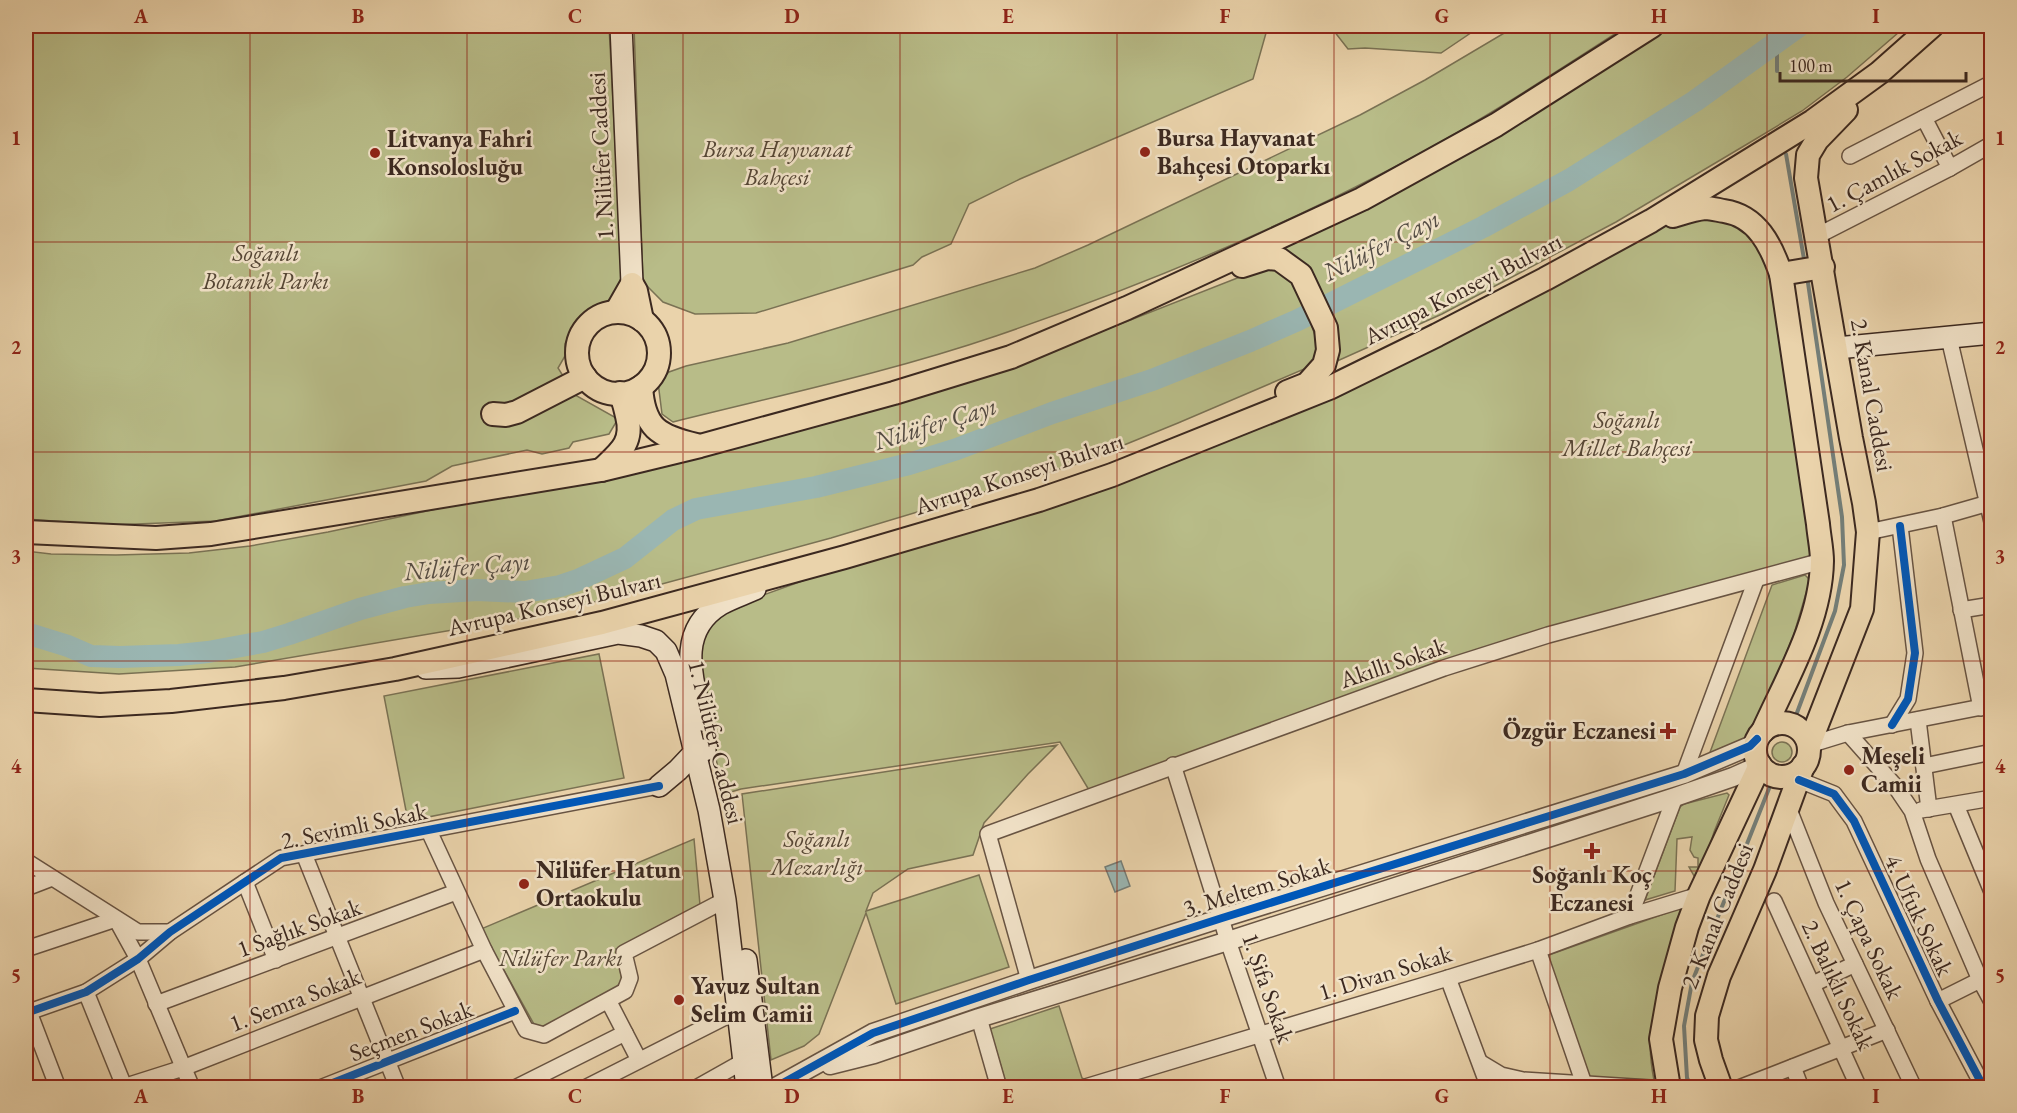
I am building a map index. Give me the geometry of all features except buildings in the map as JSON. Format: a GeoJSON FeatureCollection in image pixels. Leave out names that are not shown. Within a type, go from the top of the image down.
{"type":"FeatureCollection","features":[{"type":"Feature","properties":{"kind":"main road","name":"1. Nilüfer Caddesi"},"geometry":{"type":"LineString","coordinates":[[621,26],[632,284]]}},
{"type":"Feature","properties":{"kind":"main road"},"geometry":{"type":"LineString","coordinates":[[26,532],[156,538],[211,534],[601,470],[700,446],[894,393],[1011,357],[1127,308],[1362,199],[1496,125],[1652,26]]}},
{"type":"Feature","properties":{"kind":"main road","name":"Avrupa Konseyi Bulvarı"},"geometry":{"type":"LineString","coordinates":[[26,700],[100,705],[171,702],[284,688],[395,669],[602,623],[845,557],[1039,500],[1112,475],[1329,388],[1447,330],[1651,221],[1813,121],[1879,73],[1932,26]]}},
{"type":"Feature","properties":{"kind":"main road","name":"2. Kanal Caddesi"},"geometry":{"type":"LineString","coordinates":[[1721,1088],[1706,1040],[1707,1016],[1719,976],[1756,892],[1862,609],[1868,532],[1806,178],[1808,155],[1817,140],[1879,73]]}},
{"type":"Feature","properties":{"kind":"main road"},"geometry":{"type":"LineString","coordinates":[[1651,221],[1707,208],[1734,212],[1763,234],[1773,251],[1781,274],[1822,561],[1818,596],[1804,641],[1760,735],[1755,753],[1760,765],[1767,773],[1776,776],[1785,777],[1794,774],[1804,764],[1804,735],[1792,725],[1776,724],[1760,735]]}},
{"type":"Feature","properties":{"kind":"main road"},"geometry":{"type":"LineString","coordinates":[[1127,308],[1267,258],[1280,259],[1301,275],[1326,328],[1329,350],[1324,365],[1307,384],[1257,406],[1178,447]]}},
{"type":"Feature","properties":{"kind":"main road"},"geometry":{"type":"LineString","coordinates":[[1781,274],[1822,267]]}},
{"type":"Feature","properties":{"kind":"main road"},"geometry":{"type":"LineString","coordinates":[[616,312],[632,284]]}},
{"type":"Feature","properties":{"kind":"main road"},"geometry":{"type":"LineString","coordinates":[[632,284],[636,291],[642,320]]}},
{"type":"Feature","properties":{"kind":"main road"},"geometry":{"type":"LineString","coordinates":[[616,312],[631,314],[642,320],[651,329],[657,341],[659,354],[650,378],[630,390],[600,390],[588,382],[582,369],[577,347],[584,330],[594,320],[605,314],[616,312]]}},
{"type":"Feature","properties":{"kind":"main road"},"geometry":{"type":"LineString","coordinates":[[1837,348],[1992,333]]}},
{"type":"Feature","properties":{"kind":"main road"},"geometry":{"type":"LineString","coordinates":[[630,390],[654,429],[672,439],[700,446]]}},
{"type":"Feature","properties":{"kind":"main road"},"geometry":{"type":"LineString","coordinates":[[601,470],[621,450],[628,439],[630,426],[624,403],[630,390]]}},
{"type":"Feature","properties":{"kind":"main road"},"geometry":{"type":"LineString","coordinates":[[26,546],[106,549],[183,547],[247,540],[332,514]]}},
{"type":"Feature","properties":{"kind":"main road","name":"1. Nilüfer Caddesi"},"geometry":{"type":"LineString","coordinates":[[762,1088],[739,901],[703,750],[690,652],[693,634],[704,616],[722,603],[845,557]]}},
{"type":"Feature","properties":{"kind":"main road","name":"1. Nilüfer Caddesi"},"geometry":{"type":"LineString","coordinates":[[395,669],[458,667],[518,656],[598,636],[618,633],[641,636],[656,641],[666,651],[703,750]]}},
{"type":"Feature","properties":{"kind":"main road"},"geometry":{"type":"LineString","coordinates":[[26,688],[69,692],[284,688]]}},
{"type":"Feature","properties":{"kind":"main road"},"geometry":{"type":"LineString","coordinates":[[659,786],[703,750]]}},
{"type":"Feature","properties":{"kind":"main road","name":"2. Kanal Caddesi"},"geometry":{"type":"LineString","coordinates":[[1669,1088],[1661,1039],[1670,988],[1687,927],[1699,895],[1760,765]]}},
{"type":"Feature","properties":{"kind":"main road"},"geometry":{"type":"LineString","coordinates":[[659,786],[711,790]]}},
{"type":"Feature","properties":{"kind":"main road","name":"1. Nilüfer Caddesi"},"geometry":{"type":"LineString","coordinates":[[711,790],[747,1088]]}},
{"type":"Feature","properties":{"kind":"street"},"geometry":{"type":"LineString","coordinates":[[1850,156],[1992,83]]}},
{"type":"Feature","properties":{"kind":"street"},"geometry":{"type":"LineString","coordinates":[[1924,118],[1950,168]]}},
{"type":"Feature","properties":{"kind":"street","name":"1. Çamlık Sokak"},"geometry":{"type":"LineString","coordinates":[[1817,236],[1992,144]]}},
{"type":"Feature","properties":{"kind":"street"},"geometry":{"type":"LineString","coordinates":[[1949,338],[1992,522]]}},
{"type":"Feature","properties":{"kind":"street"},"geometry":{"type":"LineString","coordinates":[[1868,532],[1942,516],[1989,502]]}},
{"type":"Feature","properties":{"kind":"street"},"geometry":{"type":"LineString","coordinates":[[1804,764],[1848,733],[1986,707],[1961,610],[1942,516]]}},
{"type":"Feature","properties":{"kind":"street"},"geometry":{"type":"LineString","coordinates":[[1892,725],[1908,699],[1915,653],[1900,526]]}},
{"type":"Feature","properties":{"kind":"street","name":"Akıllı Sokak"},"geometry":{"type":"LineString","coordinates":[[1029,980],[988,834],[1444,668],[1548,635],[1822,561]]}},
{"type":"Feature","properties":{"kind":"street"},"geometry":{"type":"LineString","coordinates":[[1684,774],[1756,580]]}},
{"type":"Feature","properties":{"kind":"street"},"geometry":{"type":"LineString","coordinates":[[1961,610],[1992,605]]}},
{"type":"Feature","properties":{"kind":"street"},"geometry":{"type":"LineString","coordinates":[[1918,720],[1929,809]]}},
{"type":"Feature","properties":{"kind":"street"},"geometry":{"type":"LineString","coordinates":[[1848,733],[1895,786],[1912,811],[1928,859],[1986,979],[1992,1002]]}},
{"type":"Feature","properties":{"kind":"street","name":"3. Meltem Sokak"},"geometry":{"type":"LineString","coordinates":[[774,1088],[873,1033],[1222,918],[1684,774],[1750,746],[1760,735]]}},
{"type":"Feature","properties":{"kind":"street"},"geometry":{"type":"LineString","coordinates":[[1924,766],[1992,752]]}},
{"type":"Feature","properties":{"kind":"street","name":"4. Ufuk Sokak"},"geometry":{"type":"LineString","coordinates":[[1804,764],[1834,794],[1854,821],[1938,1001],[1984,1088]]}},
{"type":"Feature","properties":{"kind":"street","name":"1. Şifa Sokak"},"geometry":{"type":"LineString","coordinates":[[1173,765],[1278,1088]]}},
{"type":"Feature","properties":{"kind":"street","name":"3. Meltem Sokak"},"geometry":{"type":"LineString","coordinates":[[802,1071],[874,1053],[1676,797],[1734,777],[1760,765]]}},
{"type":"Feature","properties":{"kind":"street","name":"2. Sevimli Sokak"},"geometry":{"type":"LineString","coordinates":[[27,1012],[86,992],[138,959],[170,932],[281,858],[659,786]]}},
{"type":"Feature","properties":{"kind":"street"},"geometry":{"type":"LineString","coordinates":[[1629,916],[1676,797]]}},
{"type":"Feature","properties":{"kind":"street"},"geometry":{"type":"LineString","coordinates":[[1912,811],[1992,798]]}},
{"type":"Feature","properties":{"kind":"street"},"geometry":{"type":"LineString","coordinates":[[1956,805],[1992,892]]}},
{"type":"Feature","properties":{"kind":"street","name":"1. Çapa Sokak"},"geometry":{"type":"LineString","coordinates":[[1788,807],[1826,903],[1914,1088]]}},
{"type":"Feature","properties":{"kind":"street"},"geometry":{"type":"LineString","coordinates":[[429,831],[456,892],[515,1011],[526,1030],[544,1035],[609,1002],[625,991],[630,978],[624,953],[725,900]]}},
{"type":"Feature","properties":{"kind":"street"},"geometry":{"type":"LineString","coordinates":[[304,854],[398,1088]]}},
{"type":"Feature","properties":{"kind":"street"},"geometry":{"type":"LineString","coordinates":[[26,861],[138,932],[170,932]]}},
{"type":"Feature","properties":{"kind":"street"},"geometry":{"type":"LineString","coordinates":[[26,888],[52,878]]}},
{"type":"Feature","properties":{"kind":"street"},"geometry":{"type":"LineString","coordinates":[[245,882],[276,960]]}},
{"type":"Feature","properties":{"kind":"street","name":"1 Sağlık Sokak"},"geometry":{"type":"LineString","coordinates":[[156,1004],[338,938],[456,892]]}},
{"type":"Feature","properties":{"kind":"street","name":"1. Divan Sokak"},"geometry":{"type":"LineString","coordinates":[[1086,1087],[1538,950],[1629,916],[1699,895]]}},
{"type":"Feature","properties":{"kind":"street","name":"2. Balıklı Sokak"},"geometry":{"type":"LineString","coordinates":[[1774,901],[1843,1047],[1859,1088]]}},
{"type":"Feature","properties":{"kind":"street"},"geometry":{"type":"LineString","coordinates":[[26,949],[116,919]]}},
{"type":"Feature","properties":{"kind":"street"},"geometry":{"type":"LineString","coordinates":[[116,919],[138,959],[192,1088]]}},
{"type":"Feature","properties":{"kind":"street","name":"1. Semra Sokak"},"geometry":{"type":"LineString","coordinates":[[122,1087],[183,1068],[484,950]]}},
{"type":"Feature","properties":{"kind":"street"},"geometry":{"type":"LineString","coordinates":[[1538,950],[1584,1084]]}},
{"type":"Feature","properties":{"kind":"street"},"geometry":{"type":"LineString","coordinates":[[1813,984],[1855,964]]}},
{"type":"Feature","properties":{"kind":"street"},"geometry":{"type":"LineString","coordinates":[[1448,978],[1489,1088]]}},
{"type":"Feature","properties":{"kind":"street"},"geometry":{"type":"LineString","coordinates":[[1938,1001],[1986,979]]}},
{"type":"Feature","properties":{"kind":"street"},"geometry":{"type":"LineString","coordinates":[[86,992],[122,1087]]}},
{"type":"Feature","properties":{"kind":"street"},"geometry":{"type":"LineString","coordinates":[[609,1002],[639,1060]]}},
{"type":"Feature","properties":{"kind":"street","name":"Seçmen Sokak"},"geometry":{"type":"LineString","coordinates":[[320,1088],[515,1011]]}},
{"type":"Feature","properties":{"kind":"street"},"geometry":{"type":"LineString","coordinates":[[585,1088],[737,1011]]}},
{"type":"Feature","properties":{"kind":"street"},"geometry":{"type":"LineString","coordinates":[[27,1012],[58,1088]]}},
{"type":"Feature","properties":{"kind":"street"},"geometry":{"type":"LineString","coordinates":[[979,1018],[999,1088]]}},
{"type":"Feature","properties":{"kind":"street"},"geometry":{"type":"LineString","coordinates":[[1740,1088],[1887,1030]]}},
{"type":"Feature","properties":{"kind":"street"},"geometry":{"type":"LineString","coordinates":[[515,1088],[625,1033]]}},
{"type":"Feature","properties":{"kind":"street"},"geometry":{"type":"LineString","coordinates":[[696,1088],[744,1061]]}},
{"type":"Feature","properties":{"kind":"street"},"geometry":{"type":"LineString","coordinates":[[1481,1063],[1501,1075],[1524,1084],[1584,1084],[1650,1088]]}},
{"type":"Feature","properties":{"kind":"street"},"geometry":{"type":"LineString","coordinates":[[1792,1067],[1801,1088]]}},
{"type":"Feature","properties":{"kind":"green space","name":"Soğanlı Botanik Parkı"},"geometry":{"type":"Polygon","coordinates":[[[26,26],[609,26],[618,200],[626,290],[608,302],[585,312],[574,324],[565,344],[565,356],[558,368],[575,395],[618,419],[609,434],[573,442],[569,448],[542,454],[527,450],[452,466],[426,481],[216,521],[109,525],[26,519],[26,26]]]}},
{"type":"Feature","properties":{"kind":"green space","name":"Bursa Hayvanat Bahçesi"},"geometry":{"type":"Polygon","coordinates":[[[634,26],[1268,26],[1253,79],[1020,179],[969,204],[951,244],[922,257],[913,265],[756,313],[695,314],[663,302],[643,282],[634,26]]]}},
{"type":"Feature","properties":{"kind":"green space"},"geometry":{"type":"Polygon","coordinates":[[[1330,26],[1481,26],[1441,53],[1348,49],[1330,26]]]}},
{"type":"Feature","properties":{"kind":"green space"},"geometry":{"type":"Polygon","coordinates":[[[1516,26],[1627,26],[1506,103],[1413,157],[1240,242],[1143,282],[996,336],[876,372],[673,422],[662,414],[658,382],[669,372],[686,366],[788,343],[1035,268],[1360,115],[1425,80],[1516,26]]]}},
{"type":"Feature","properties":{"kind":"green space"},"geometry":{"type":"Polygon","coordinates":[[[1668,26],[1906,26],[1847,77],[1802,111],[1616,222],[1442,314],[1335,362],[1281,251],[1303,236],[1580,83],[1668,26]]]}},
{"type":"Feature","properties":{"kind":"green space","name":"Soğanlı Millet Bahçesi"},"geometry":{"type":"Polygon","coordinates":[[[1707,214],[1738,220],[1762,242],[1779,288],[1816,559],[1585,621],[1089,790],[1060,742],[741,789],[724,794],[703,702],[694,646],[707,623],[733,606],[880,553],[1103,485],[1653,226],[1707,214]]]}},
{"type":"Feature","properties":{"kind":"green space"},"geometry":{"type":"Polygon","coordinates":[[[1275,268],[1284,272],[1295,287],[1314,333],[1319,352],[1309,367],[1080,463],[831,538],[603,600],[518,619],[235,667],[119,674],[26,668],[26,551],[51,554],[116,555],[189,553],[250,546],[328,532],[601,474],[1011,367],[1250,273],[1275,268]]]}},
{"type":"Feature","properties":{"kind":"green space"},"geometry":{"type":"Polygon","coordinates":[[[1805,575],[1809,583],[1794,634],[1753,734],[1709,755],[1772,585],[1805,575]]]}},
{"type":"Feature","properties":{"kind":"green space"},"geometry":{"type":"Polygon","coordinates":[[[599,654],[624,778],[408,821],[384,696],[599,654]]]}},
{"type":"Feature","properties":{"kind":"green space"},"geometry":{"type":"Polygon","coordinates":[[[1782,742],[1789,745],[1792,752],[1789,759],[1782,762],[1775,759],[1772,752],[1775,745],[1782,742]]]}},
{"type":"Feature","properties":{"kind":"green space","name":"Soğanlı Mezarlığı"},"geometry":{"type":"Polygon","coordinates":[[[1057,745],[984,823],[973,855],[908,869],[873,893],[866,911],[979,875],[1009,967],[896,1004],[866,913],[819,1034],[804,1046],[771,1060],[742,794],[1057,745]]]}},
{"type":"Feature","properties":{"kind":"green space"},"geometry":{"type":"Polygon","coordinates":[[[1727,793],[1729,795],[1714,832],[1699,881],[1689,867],[1698,867],[1698,858],[1694,857],[1690,850],[1692,837],[1677,839],[1675,891],[1645,900],[1680,807],[1727,793]]]}},
{"type":"Feature","properties":{"kind":"green space","name":"Nilüfer Parkı"},"geometry":{"type":"Polygon","coordinates":[[[694,839],[700,905],[616,949],[622,980],[610,996],[548,1028],[535,1026],[481,929],[694,839]]]}},
{"type":"Feature","properties":{"kind":"green space"},"geometry":{"type":"Polygon","coordinates":[[[1686,906],[1653,1017],[1650,1045],[1654,1080],[1588,1078],[1546,956],[1686,906]]]}},
{"type":"Feature","properties":{"kind":"green space"},"geometry":{"type":"Polygon","coordinates":[[[1059,1006],[1082,1078],[1087,1081],[1066,1087],[1007,1087],[990,1029],[1059,1006]]]}},
{"type":"Feature","properties":{"kind":"water"},"geometry":{"type":"Polygon","coordinates":[[[1121,861],[1130,886],[1115,892],[1105,867],[1121,861]]]}},
{"type":"Feature","properties":{"kind":"waterway","name":"Nilüfer Çayı"},"geometry":{"type":"LineString","coordinates":[[26,633],[91,656],[179,655],[263,642],[360,609],[405,597],[477,590],[525,592],[560,586],[578,580],[625,558],[673,520],[696,509],[816,487],[909,464],[957,449],[1052,413],[1152,380],[1298,320],[1483,227],[1569,180],[1695,101],[1799,26]]}},
{"type":"Feature","properties":{"kind":"waterway"},"geometry":{"type":"LineString","coordinates":[[1777,40],[1777,71]]}},
{"type":"Feature","properties":{"kind":"waterway"},"geometry":{"type":"LineString","coordinates":[[1786,154],[1804,259]]}},
{"type":"Feature","properties":{"kind":"waterway"},"geometry":{"type":"LineString","coordinates":[[1795,718],[1835,611],[1844,565],[1842,517],[1807,276]]}},
{"type":"Feature","properties":{"kind":"waterway"},"geometry":{"type":"LineString","coordinates":[[1692,1088],[1687,1078],[1684,1026],[1692,982],[1772,781]]}},
{"type":"Feature","properties":{"kind":"cycle path"},"geometry":{"type":"LineString","coordinates":[[1892,725],[1908,699],[1915,653],[1900,526]]}},
{"type":"Feature","properties":{"kind":"cycle path"},"geometry":{"type":"LineString","coordinates":[[774,1088],[873,1033],[1222,918],[1684,774],[1750,746],[1757,739]]}},
{"type":"Feature","properties":{"kind":"cycle path"},"geometry":{"type":"LineString","coordinates":[[1799,780],[1834,794],[1854,821],[1938,1001],[1984,1088]]}},
{"type":"Feature","properties":{"kind":"cycle path"},"geometry":{"type":"LineString","coordinates":[[26,1013],[86,992],[138,959],[170,932],[281,858],[659,786]]}},
{"type":"Feature","properties":{"kind":"cycle path"},"geometry":{"type":"LineString","coordinates":[[320,1088],[515,1011]]}},
{"type":"Feature","properties":{"kind":"place","name":"Bursa Hayvanat Bahçesi Otoparkı"},"geometry":{"type":"Point","coordinates":[1145,152]}},
{"type":"Feature","properties":{"kind":"place","name":"Litvanya Fahri Konsolosluğu"},"geometry":{"type":"Point","coordinates":[375,153]}},
{"type":"Feature","properties":{"kind":"place","name":"Özgür Eczanesi"},"geometry":{"type":"Point","coordinates":[1668,731]}},
{"type":"Feature","properties":{"kind":"place","name":"Meşeli Camii"},"geometry":{"type":"Point","coordinates":[1849,770]}},
{"type":"Feature","properties":{"kind":"place","name":"Soğanlı Koç Eczanesi"},"geometry":{"type":"Point","coordinates":[1592,851]}},
{"type":"Feature","properties":{"kind":"place","name":"Nilüfer Hatun Ortaokulu"},"geometry":{"type":"Point","coordinates":[524,884]}},
{"type":"Feature","properties":{"kind":"place","name":"Yavuz Sultan Selim Camii"},"geometry":{"type":"Point","coordinates":[679,1000]}}]}
